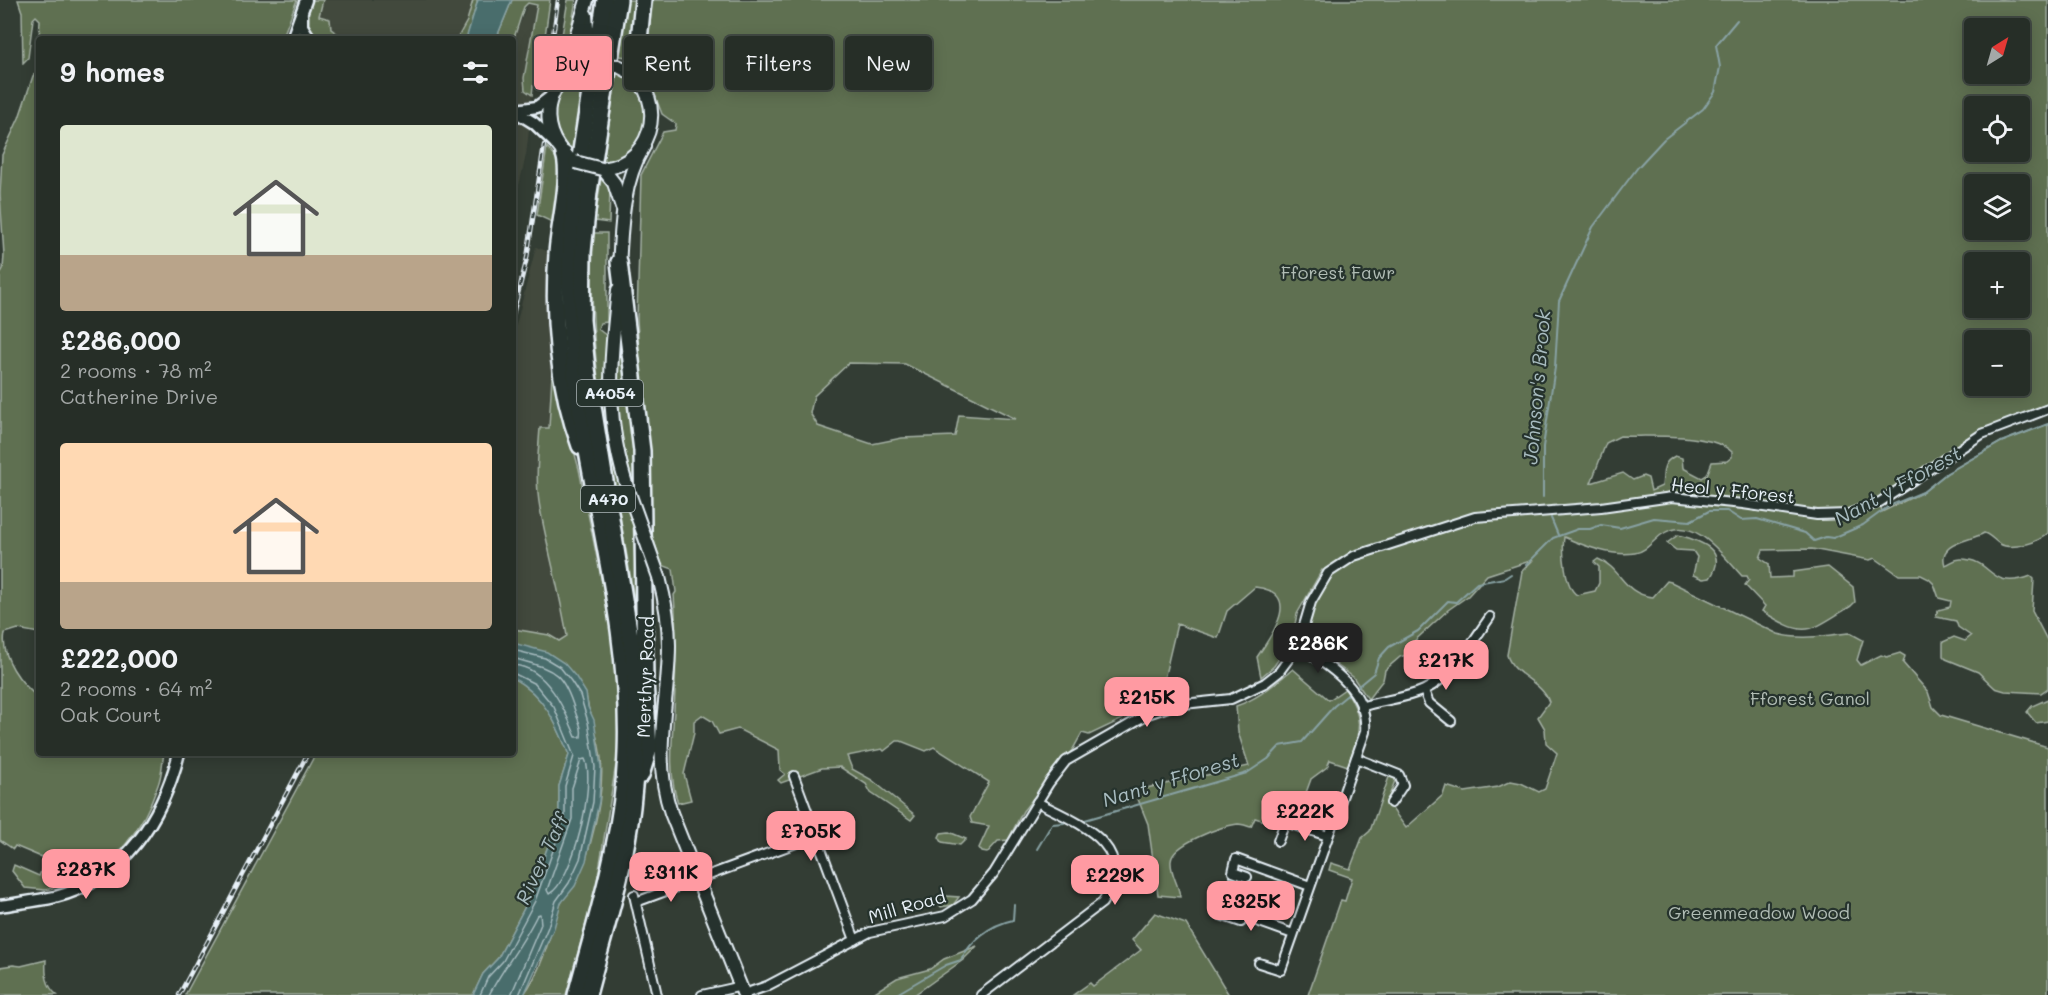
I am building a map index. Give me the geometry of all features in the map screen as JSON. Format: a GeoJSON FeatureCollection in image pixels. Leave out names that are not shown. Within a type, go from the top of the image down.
{"type":"FeatureCollection","features":[{"type":"Feature","properties":{"kind":"highway","name":"A470"},"geometry":{"type":"LineString","coordinates":[[576,995],[611,861],[619,819],[626,753],[625,692],[618,622],[576,375],[570,307],[570,269],[583,146],[605,0]]}},
{"type":"Feature","properties":{"kind":"highway","name":"A470"},"geometry":{"type":"LineString","coordinates":[[588,995],[622,862],[632,806],[637,729],[633,655],[587,369],[582,320],[589,192],[619,0]]}},
{"type":"Feature","properties":{"kind":"highway"},"geometry":{"type":"LineString","coordinates":[[640,36],[644,0]]}},
{"type":"Feature","properties":{"kind":"highway"},"geometry":{"type":"LineString","coordinates":[[566,154],[567,170],[556,255],[558,335],[566,396],[575,434],[594,485]]}},
{"type":"Feature","properties":{"kind":"highway"},"geometry":{"type":"LineString","coordinates":[[619,262],[642,451],[645,680],[649,749],[632,806]]}},
{"type":"Feature","properties":{"kind":"main road"},"geometry":{"type":"LineString","coordinates":[[293,36],[305,3]]}},
{"type":"Feature","properties":{"kind":"main road"},"geometry":{"type":"LineString","coordinates":[[305,3],[302,26],[308,36]]}},
{"type":"Feature","properties":{"kind":"main road"},"geometry":{"type":"LineString","coordinates":[[586,5],[588,36]]}},
{"type":"Feature","properties":{"kind":"main road"},"geometry":{"type":"LineString","coordinates":[[577,36],[586,5]]}},
{"type":"Feature","properties":{"kind":"main road"},"geometry":{"type":"LineString","coordinates":[[555,90],[548,121],[549,130],[566,154]]}},
{"type":"Feature","properties":{"kind":"main road"},"geometry":{"type":"LineString","coordinates":[[516,112],[534,123],[566,154],[603,169],[627,161],[644,146],[651,130],[652,113],[650,98],[646,90]]}},
{"type":"Feature","properties":{"kind":"main road"},"geometry":{"type":"LineString","coordinates":[[516,110],[532,109],[553,94]]}},
{"type":"Feature","properties":{"kind":"main road","name":"Merthyr Road"},"geometry":{"type":"LineString","coordinates":[[644,146],[635,162],[623,211],[611,367],[611,418],[618,462],[659,577],[668,612],[669,646],[662,713],[663,786],[743,992]]}},
{"type":"Feature","properties":{"kind":"main road","name":"Merthyr Road"},"geometry":{"type":"LineString","coordinates":[[603,169],[618,189],[623,211]]}},
{"type":"Feature","properties":{"kind":"main road"},"geometry":{"type":"LineString","coordinates":[[0,906],[56,897],[76,890],[126,856],[156,818],[167,794],[178,756]]}},
{"type":"Feature","properties":{"kind":"street","name":"Heol y Fforest"},"geometry":{"type":"LineString","coordinates":[[1328,573],[1354,556],[1475,517],[1601,507],[1672,497],[1817,515],[1848,514],[1880,502],[1982,434],[2048,409]]}},
{"type":"Feature","properties":{"kind":"street","name":"Mill Road"},"geometry":{"type":"LineString","coordinates":[[702,995],[743,992],[767,986],[870,932],[945,916],[972,899],[994,873],[1058,770],[1074,754],[1162,708],[1187,703],[1225,701],[1265,683],[1279,672],[1298,646],[1311,602],[1328,573]]}},
{"type":"Feature","properties":{"kind":"street"},"geometry":{"type":"LineString","coordinates":[[1361,707],[1424,691],[1436,683],[1460,658],[1490,617]]}},
{"type":"Feature","properties":{"kind":"street"},"geometry":{"type":"LineString","coordinates":[[1259,963],[1281,970],[1366,724],[1353,691],[1338,673],[1298,646]]}},
{"type":"Feature","properties":{"kind":"street"},"geometry":{"type":"LineString","coordinates":[[1424,691],[1429,704],[1451,721]]}},
{"type":"Feature","properties":{"kind":"street"},"geometry":{"type":"LineString","coordinates":[[1356,758],[1399,775],[1403,785],[1391,803]]}},
{"type":"Feature","properties":{"kind":"street"},"geometry":{"type":"LineString","coordinates":[[794,776],[855,940]]}},
{"type":"Feature","properties":{"kind":"street"},"geometry":{"type":"LineString","coordinates":[[981,995],[1102,903],[1111,887],[1114,864],[1106,844],[1088,828],[1037,802]]}},
{"type":"Feature","properties":{"kind":"street"},"geometry":{"type":"LineString","coordinates":[[1278,841],[1286,822],[1328,836]]}},
{"type":"Feature","properties":{"kind":"street"},"geometry":{"type":"LineString","coordinates":[[657,995],[635,898],[698,881],[815,836]]}},
{"type":"Feature","properties":{"kind":"street"},"geometry":{"type":"LineString","coordinates":[[1247,878],[1233,872],[1236,859],[1310,886]]}},
{"type":"Feature","properties":{"kind":"street"},"geometry":{"type":"LineString","coordinates":[[1218,914],[1241,922],[1243,916],[1293,934]]}},
{"type":"Feature","properties":{"kind":"shaded area"},"geometry":{"type":"Polygon","coordinates":[[[323,0],[473,0],[467,21],[459,36],[328,36],[319,16],[323,0]]]}},
{"type":"Feature","properties":{"kind":"shaded area"},"geometry":{"type":"Polygon","coordinates":[[[528,3],[537,6],[524,78],[525,90],[532,95],[530,103],[516,103],[515,36],[528,3]]]}},
{"type":"Feature","properties":{"kind":"shaded area"},"geometry":{"type":"Polygon","coordinates":[[[516,121],[529,129],[526,155],[516,198],[516,121]]]}},
{"type":"Feature","properties":{"kind":"shaded area"},"geometry":{"type":"Polygon","coordinates":[[[536,247],[552,253],[553,357],[549,428],[540,429],[537,473],[540,506],[559,587],[567,636],[559,641],[549,635],[516,630],[516,325],[536,247]]]}},
{"type":"Feature","properties":{"kind":"green space"},"geometry":{"type":"Polygon","coordinates":[[[18,0],[297,0],[283,36],[39,36],[40,20],[36,16],[33,19],[28,58],[23,63],[22,12],[18,0]]]}},
{"type":"Feature","properties":{"kind":"green space"},"geometry":{"type":"Polygon","coordinates":[[[306,0],[323,0],[319,16],[330,19],[331,29],[341,36],[293,36],[306,0]]]}},
{"type":"Feature","properties":{"kind":"green space"},"geometry":{"type":"Polygon","coordinates":[[[473,0],[478,0],[467,36],[459,36],[467,21],[473,0]]]}},
{"type":"Feature","properties":{"kind":"green space"},"geometry":{"type":"Polygon","coordinates":[[[512,0],[550,0],[545,36],[534,36],[532,95],[525,90],[524,78],[537,5],[528,3],[524,7],[515,36],[497,36],[512,0]]]}},
{"type":"Feature","properties":{"kind":"green space"},"geometry":{"type":"Polygon","coordinates":[[[568,0],[576,0],[570,36],[562,36],[568,0]]]}},
{"type":"Feature","properties":{"kind":"green space"},"geometry":{"type":"Polygon","coordinates":[[[627,0],[638,0],[635,36],[624,36],[624,57],[620,56],[627,0]]]}},
{"type":"Feature","properties":{"kind":"green space"},"geometry":{"type":"Polygon","coordinates":[[[653,0],[2048,0],[2048,409],[1982,434],[1880,502],[1882,512],[1923,492],[1947,473],[2001,442],[2048,424],[2048,533],[2032,542],[2018,546],[2005,546],[1984,533],[1950,547],[1944,557],[1945,565],[1958,559],[1972,560],[1999,578],[2017,580],[2031,576],[2034,579],[2032,611],[2048,642],[2048,688],[2041,693],[2005,691],[1995,688],[1978,672],[1946,659],[1943,656],[1943,642],[1954,637],[1965,641],[1971,636],[1958,627],[1956,621],[1936,617],[1938,610],[1950,607],[1951,601],[1939,598],[1934,584],[1929,579],[1921,575],[1899,575],[1875,558],[1870,560],[1812,549],[1763,550],[1760,558],[1769,564],[1770,578],[1793,577],[1793,572],[1828,567],[1853,587],[1855,602],[1851,606],[1815,627],[1798,629],[1762,611],[1765,606],[1745,585],[1749,580],[1747,576],[1742,576],[1717,548],[1696,533],[1685,529],[1673,529],[1661,535],[1642,551],[1626,554],[1598,550],[1564,537],[1563,543],[1567,577],[1577,595],[1595,591],[1599,583],[1599,567],[1594,562],[1598,559],[1612,568],[1628,586],[1643,595],[1653,597],[1667,581],[1778,634],[1805,637],[1850,633],[1863,640],[1857,660],[1861,665],[1881,655],[1887,657],[1900,653],[1905,656],[1903,663],[1928,692],[1933,707],[1941,715],[2048,747],[2048,995],[1308,995],[1341,900],[1345,901],[1352,878],[1329,870],[1331,863],[1350,869],[1362,838],[1370,831],[1389,777],[1396,778],[1387,802],[1406,828],[1443,795],[1446,786],[1465,792],[1498,787],[1511,781],[1539,792],[1545,789],[1557,753],[1546,743],[1545,729],[1538,717],[1549,702],[1540,689],[1515,668],[1507,655],[1522,571],[1533,560],[1487,575],[1468,596],[1448,610],[1410,645],[1412,653],[1400,657],[1385,670],[1383,680],[1368,699],[1353,677],[1310,645],[1302,632],[1328,573],[1322,570],[1297,614],[1292,639],[1274,666],[1261,677],[1257,657],[1280,615],[1281,605],[1278,597],[1270,590],[1255,587],[1227,611],[1218,638],[1177,624],[1164,679],[1163,699],[1134,709],[1127,717],[1089,735],[1082,733],[1073,749],[1023,811],[1008,840],[998,841],[987,853],[982,852],[979,848],[989,826],[972,823],[970,817],[989,782],[934,747],[926,751],[901,741],[897,741],[884,751],[882,749],[847,756],[852,769],[872,780],[915,815],[911,820],[871,793],[866,784],[840,767],[822,768],[781,783],[778,780],[785,774],[780,770],[779,750],[738,729],[719,734],[712,721],[702,715],[694,721],[694,733],[684,774],[691,800],[678,803],[673,781],[672,758],[676,667],[674,595],[676,592],[673,569],[662,565],[649,526],[637,319],[641,175],[663,132],[675,130],[676,124],[662,114],[653,90],[713,90],[713,36],[648,36],[653,0]],[[849,363],[814,396],[810,413],[818,426],[872,444],[902,438],[955,436],[959,415],[1016,419],[905,364],[849,363]],[[1620,436],[1606,443],[1591,483],[1623,473],[1633,480],[1643,476],[1648,478],[1651,491],[1662,486],[1665,465],[1675,456],[1682,458],[1683,468],[1702,478],[1707,475],[1712,462],[1727,461],[1732,457],[1732,452],[1723,446],[1695,438],[1620,436]]]}},
{"type":"Feature","properties":{"kind":"green space"},"geometry":{"type":"Polygon","coordinates":[[[36,72],[36,632],[18,629],[5,633],[4,642],[13,669],[36,695],[36,756],[164,756],[160,777],[152,801],[126,844],[102,866],[87,875],[72,881],[61,874],[58,884],[61,886],[45,890],[25,888],[12,871],[14,865],[39,876],[46,859],[15,846],[13,849],[0,840],[0,274],[3,269],[4,255],[0,194],[2,155],[19,118],[36,72]]]}},
{"type":"Feature","properties":{"kind":"green space"},"geometry":{"type":"Polygon","coordinates":[[[617,73],[624,78],[624,90],[636,90],[640,95],[644,109],[644,123],[640,137],[631,149],[619,157],[603,162],[617,73]]]}},
{"type":"Feature","properties":{"kind":"green space"},"geometry":{"type":"Polygon","coordinates":[[[563,90],[587,90],[576,155],[558,133],[555,108],[563,90]]]}},
{"type":"Feature","properties":{"kind":"green space"},"geometry":{"type":"Polygon","coordinates":[[[547,147],[562,165],[554,223],[537,215],[547,147]]]}},
{"type":"Feature","properties":{"kind":"green space"},"geometry":{"type":"Polygon","coordinates":[[[601,179],[610,188],[609,223],[595,221],[601,179]]]}},
{"type":"Feature","properties":{"kind":"green space"},"geometry":{"type":"Polygon","coordinates":[[[594,233],[607,233],[607,322],[600,323],[598,329],[607,336],[604,381],[606,428],[614,468],[633,523],[638,625],[598,381],[592,283],[594,233]]]}},
{"type":"Feature","properties":{"kind":"green space"},"geometry":{"type":"Polygon","coordinates":[[[622,314],[634,427],[635,489],[623,444],[618,402],[622,314]]]}},
{"type":"Feature","properties":{"kind":"green space"},"geometry":{"type":"Polygon","coordinates":[[[553,357],[562,407],[579,469],[613,637],[621,733],[596,888],[566,995],[523,995],[539,967],[562,901],[580,874],[586,859],[597,818],[602,774],[599,746],[586,694],[516,644],[516,630],[549,635],[559,641],[567,636],[543,524],[538,488],[540,428],[549,428],[553,357]]]}},
{"type":"Feature","properties":{"kind":"green space"},"geometry":{"type":"Polygon","coordinates":[[[1678,535],[1704,544],[1715,554],[1715,569],[1710,578],[1703,579],[1693,575],[1697,557],[1693,551],[1676,550],[1667,543],[1678,535]]]}},
{"type":"Feature","properties":{"kind":"green space"},"geometry":{"type":"Polygon","coordinates":[[[1293,669],[1329,700],[1345,689],[1352,700],[1356,709],[1358,726],[1348,766],[1330,760],[1327,767],[1311,779],[1303,801],[1293,798],[1290,806],[1281,803],[1278,808],[1270,806],[1265,821],[1255,818],[1251,827],[1240,824],[1231,825],[1210,832],[1180,848],[1171,861],[1180,897],[1158,895],[1148,824],[1138,799],[1142,789],[1249,766],[1238,732],[1236,706],[1259,695],[1293,669]]]}},
{"type":"Feature","properties":{"kind":"green space"},"geometry":{"type":"Polygon","coordinates":[[[516,680],[541,702],[548,711],[569,755],[559,786],[559,815],[529,899],[498,958],[483,974],[473,995],[185,995],[314,756],[516,756],[516,680]]]}},
{"type":"Feature","properties":{"kind":"green space"},"geometry":{"type":"Polygon","coordinates":[[[2048,699],[2048,721],[2036,723],[2027,712],[2032,706],[2048,699]]]}},
{"type":"Feature","properties":{"kind":"green space"},"geometry":{"type":"Polygon","coordinates":[[[949,832],[966,839],[960,845],[942,842],[939,837],[941,833],[949,832]]]}},
{"type":"Feature","properties":{"kind":"green space"},"geometry":{"type":"Polygon","coordinates":[[[945,896],[959,897],[953,905],[941,907],[939,904],[945,896]]]}},
{"type":"Feature","properties":{"kind":"green space"},"geometry":{"type":"Polygon","coordinates":[[[1155,913],[1186,924],[1229,995],[1073,995],[1090,983],[1093,986],[1141,950],[1132,940],[1155,913]]]}},
{"type":"Feature","properties":{"kind":"green space"},"geometry":{"type":"Polygon","coordinates":[[[977,946],[963,960],[914,995],[870,995],[897,978],[930,969],[944,959],[977,946]]]}},
{"type":"Feature","properties":{"kind":"green space"},"geometry":{"type":"Polygon","coordinates":[[[46,960],[47,979],[57,995],[0,995],[0,967],[21,966],[46,960]]]}},
{"type":"Feature","properties":{"kind":"water"},"geometry":{"type":"Polygon","coordinates":[[[478,0],[512,0],[497,36],[467,36],[478,0]]]}},
{"type":"Feature","properties":{"kind":"water"},"geometry":{"type":"Polygon","coordinates":[[[516,644],[547,652],[564,663],[576,677],[586,693],[588,707],[594,720],[601,767],[599,802],[586,861],[575,886],[561,903],[554,928],[524,995],[473,995],[483,974],[498,958],[529,899],[559,815],[559,786],[569,755],[548,711],[524,685],[516,680],[516,644]]]}},
{"type":"Feature","properties":{"kind":"waterway","name":"Johnson's Brook"},"geometry":{"type":"LineString","coordinates":[[1543,497],[1543,447],[1555,367],[1559,301],[1593,227],[1638,167],[1664,139],[1703,109],[1715,92],[1720,67],[1716,45],[1737,20]]}},
{"type":"Feature","properties":{"kind":"waterway","name":"Nant y Fforest"},"geometry":{"type":"LineString","coordinates":[[1526,565],[1553,538],[1578,529],[1590,529],[1601,525],[1620,528],[1654,518],[1690,521],[1709,511],[1727,511],[1741,520],[1757,519],[1805,533],[1814,541],[1826,537],[1833,538],[1863,525],[1889,506],[1923,492],[1947,473],[2001,442],[2048,424]]}},
{"type":"Feature","properties":{"kind":"waterway","name":"Johnson's Brook"},"geometry":{"type":"LineString","coordinates":[[1551,518],[1558,535]]}},
{"type":"Feature","properties":{"kind":"waterway","name":"Nant y Fforest"},"geometry":{"type":"LineString","coordinates":[[1085,820],[1247,773],[1268,759],[1280,746],[1302,742],[1334,706],[1374,673],[1379,658],[1389,647],[1418,631],[1448,601],[1456,602],[1477,583],[1505,578],[1511,574]]}},
{"type":"Feature","properties":{"kind":"waterway","name":"Nant y Fforest"},"geometry":{"type":"LineString","coordinates":[[1037,849],[1052,824],[1064,823]]}},
{"type":"Feature","properties":{"kind":"waterway","name":"Nant y Fforest"},"geometry":{"type":"LineString","coordinates":[[895,995],[946,965],[961,960],[982,934],[1013,920],[1014,905]]}},
{"type":"Feature","properties":{"kind":"railway"},"geometry":{"type":"LineString","coordinates":[[553,36],[558,0]]}},
{"type":"Feature","properties":{"kind":"railway"},"geometry":{"type":"LineString","coordinates":[[516,302],[527,258],[544,145]]}},
{"type":"Feature","properties":{"kind":"railway"},"geometry":{"type":"LineString","coordinates":[[179,995],[306,756]]}},
{"type":"Feature","properties":{"kind":"park label","name":"Fforest Fawr"},"geometry":{"type":"Point","coordinates":[1338,273]}},
{"type":"Feature","properties":{"kind":"park label","name":"Fforest Ganol"},"geometry":{"type":"Point","coordinates":[1810,699]}},
{"type":"Feature","properties":{"kind":"park label","name":"Greenmeadow Wood"},"geometry":{"type":"Point","coordinates":[1759,913]}},
{"type":"Feature","properties":{"kind":"water label","name":"River Taff"},"geometry":{"type":"Point","coordinates":[542,859]}}]}
